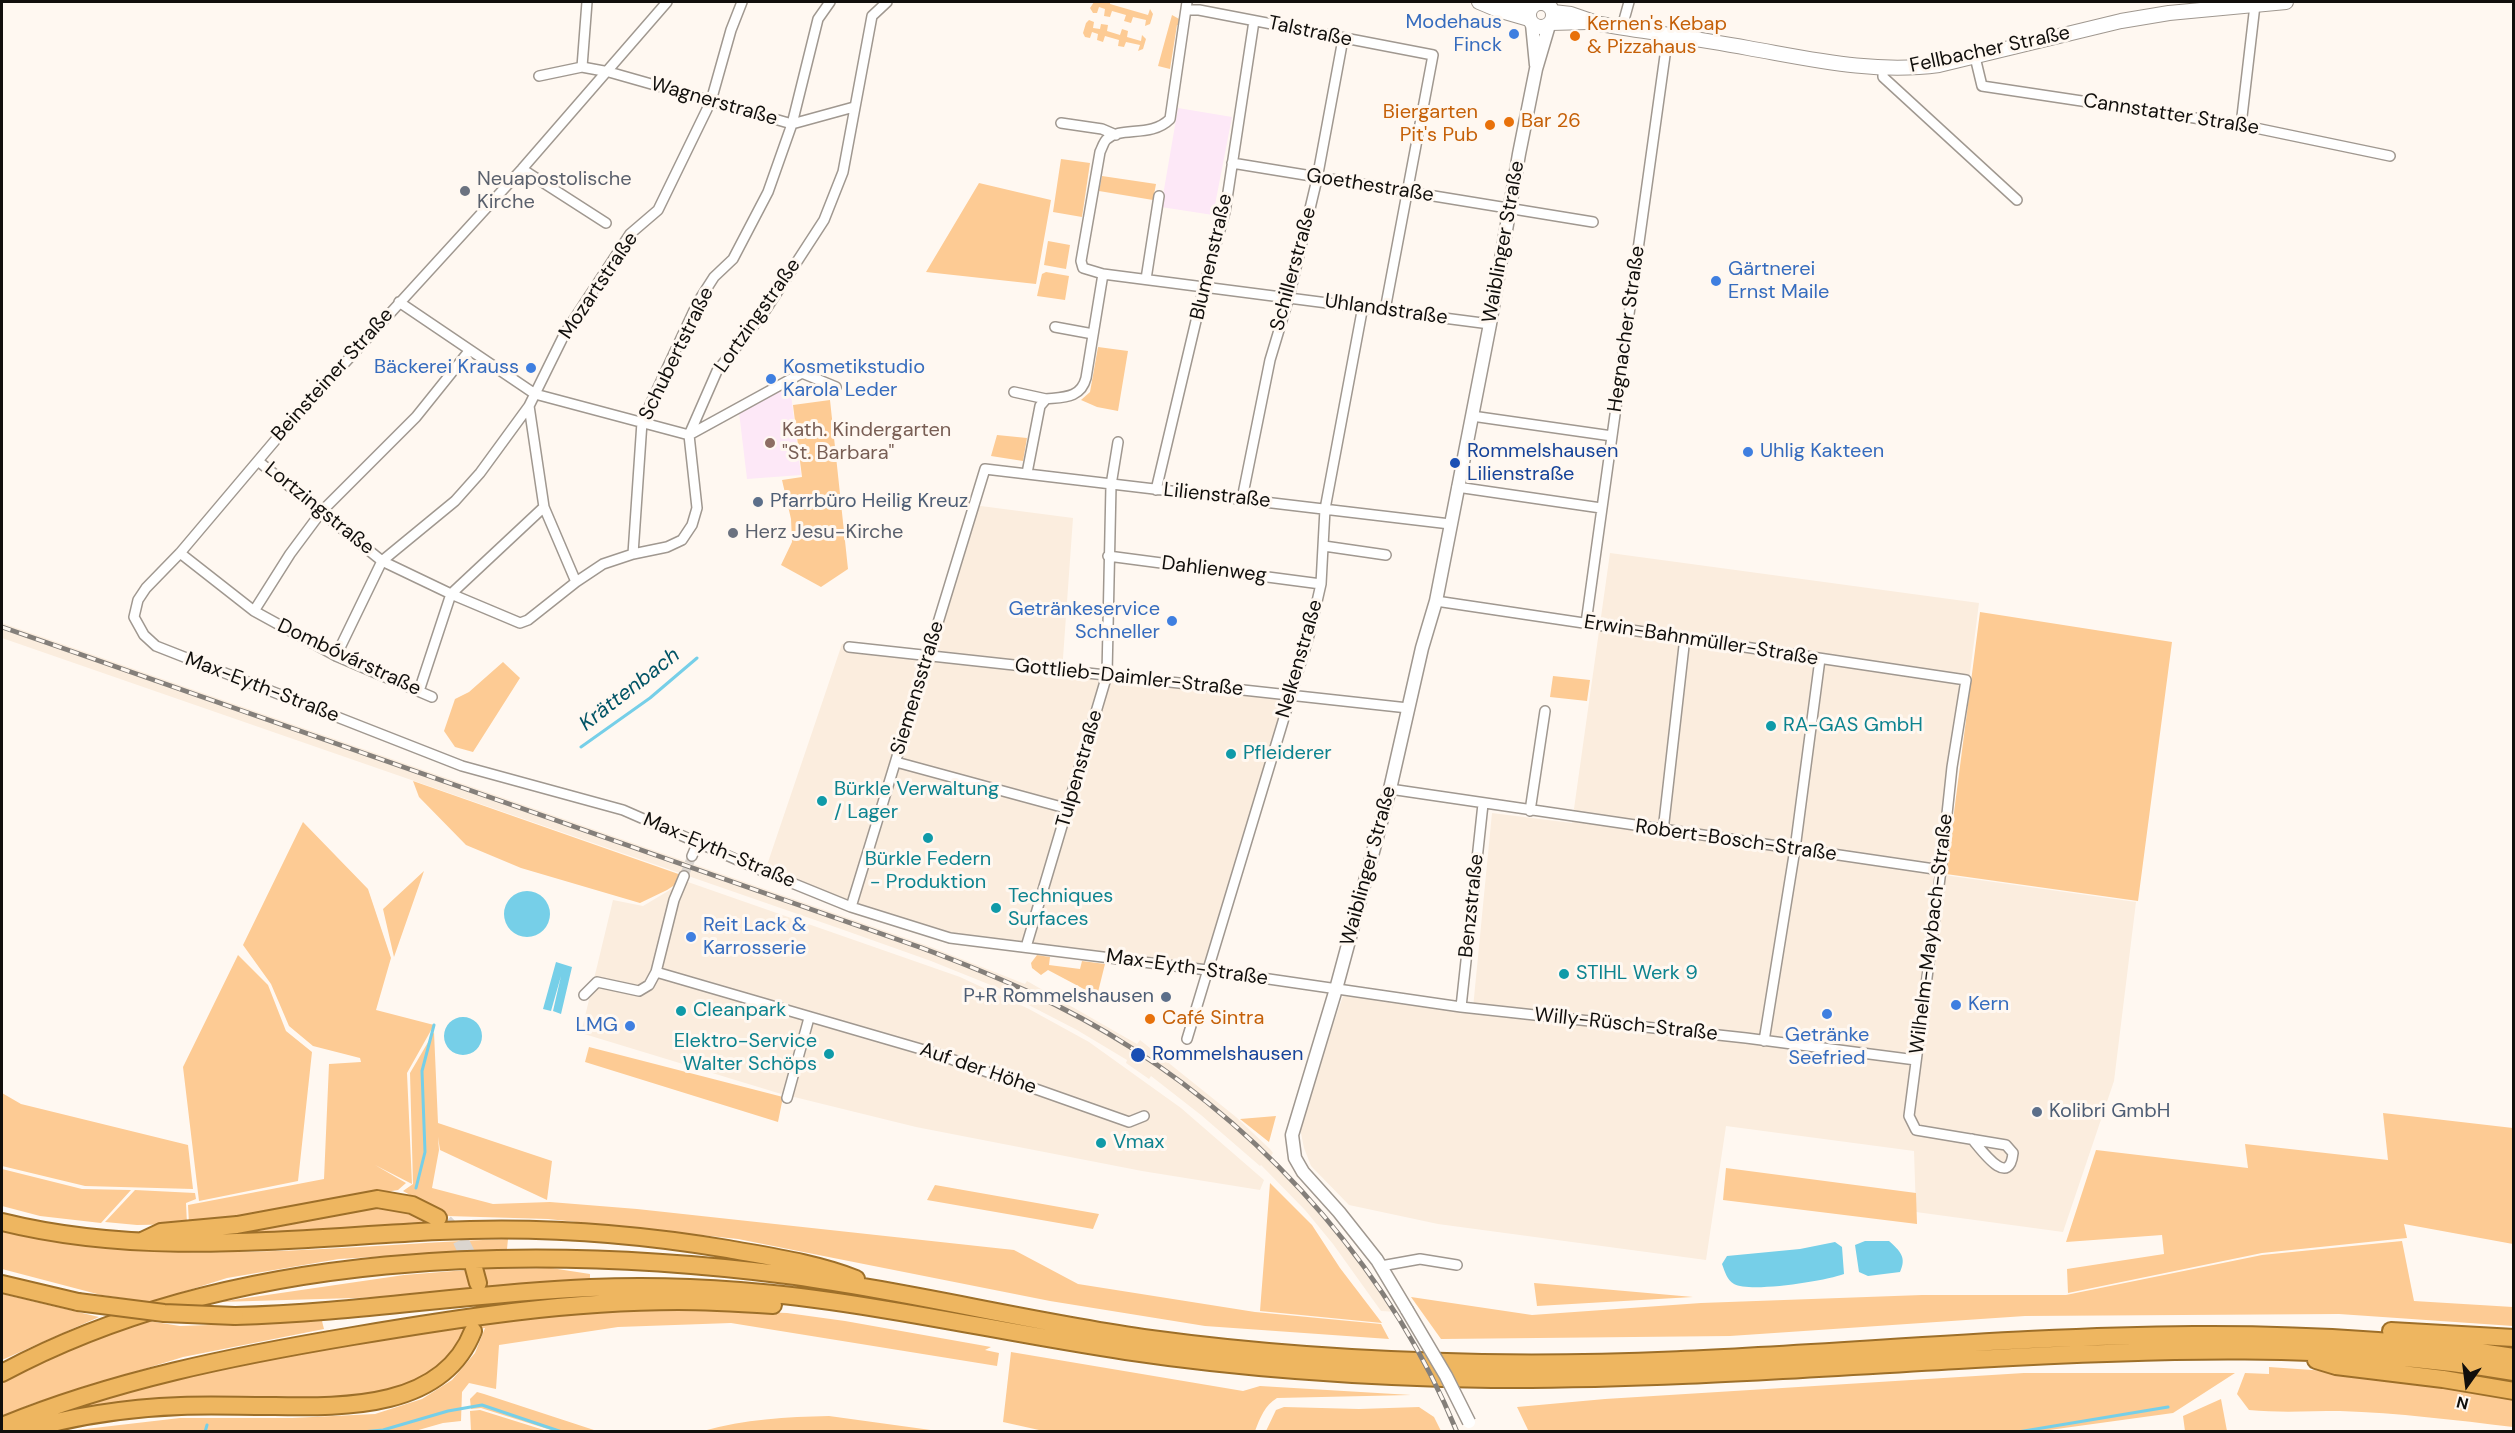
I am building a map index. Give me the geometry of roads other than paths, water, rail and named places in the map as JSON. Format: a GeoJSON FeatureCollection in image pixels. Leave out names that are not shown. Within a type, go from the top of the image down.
{"type":"FeatureCollection","features":[{"type":"Feature","properties":{"kind":"highway"},"geometry":{"type":"LineString","coordinates":[[140,1243],[161,1232],[237,1225],[376,1199],[412,1205],[438,1218]]}},
{"type":"Feature","properties":{"kind":"highway"},"geometry":{"type":"LineString","coordinates":[[2,1222],[52,1232],[140,1243],[248,1243],[440,1231],[517,1230],[593,1233],[705,1245],[826,1267],[888,1291]]}},
{"type":"Feature","properties":{"kind":"highway"},"geometry":{"type":"LineString","coordinates":[[2,1373],[68,1341],[169,1306],[270,1282],[401,1265],[502,1259],[627,1260],[780,1275],[888,1291],[1047,1322],[1191,1344],[1350,1358],[1578,1363],[1680,1360],[2098,1337],[2241,1335],[2393,1342],[2514,1357]]}},
{"type":"Feature","properties":{"kind":"highway"},"geometry":{"type":"LineString","coordinates":[[2,1284],[78,1302],[164,1313],[235,1317],[340,1312],[512,1293],[611,1287],[742,1291],[834,1302],[1180,1358],[1322,1372],[1439,1377],[1643,1377],[2086,1353],[2238,1350],[2414,1359],[2514,1372]]}},
{"type":"Feature","properties":{"kind":"highway"},"geometry":{"type":"LineString","coordinates":[[2,1426],[73,1399],[146,1378],[303,1344],[434,1323],[611,1303],[677,1301],[778,1306],[834,1302]]}},
{"type":"Feature","properties":{"kind":"highway"},"geometry":{"type":"LineString","coordinates":[[2241,1335],[2292,1327],[2514,1338]]}},
{"type":"Feature","properties":{"kind":"highway"},"geometry":{"type":"LineString","coordinates":[[19,1431],[61,1420],[143,1408],[326,1406],[388,1399],[424,1386],[441,1375],[462,1353],[473,1331]]}},
{"type":"Feature","properties":{"kind":"highway"},"geometry":{"type":"LineString","coordinates":[[2293,1352],[2336,1366],[2443,1378],[2514,1391]]}},
{"type":"Feature","properties":{"kind":"main road"},"geometry":{"type":"LineString","coordinates":[[1486,2],[1498,10],[1535,11],[1546,4],[1551,20]]}},
{"type":"Feature","properties":{"kind":"main road"},"geometry":{"type":"LineString","coordinates":[[1503,2],[1535,11]]}},
{"type":"Feature","properties":{"kind":"main road","name":"Fellbacher Straße"},"geometry":{"type":"LineString","coordinates":[[1535,11],[1540,28],[1551,20],[1580,24],[1589,21],[1808,59],[1883,69],[1911,69],[1975,57],[2121,21],[2169,13],[2286,2]]}},
{"type":"Feature","properties":{"kind":"street"},"geometry":{"type":"LineString","coordinates":[[582,67],[587,2]]}},
{"type":"Feature","properties":{"kind":"street","name":"Beinsteiner Straße"},"geometry":{"type":"LineString","coordinates":[[134,617],[138,600],[146,588],[180,553],[280,433],[522,169],[609,72],[667,2]]}},
{"type":"Feature","properties":{"kind":"street","name":"Mozartstraße"},"geometry":{"type":"LineString","coordinates":[[382,561],[455,501],[480,473],[529,406],[565,333],[630,234],[658,210],[711,101],[731,30],[742,2]]}},
{"type":"Feature","properties":{"kind":"street","name":"Schubertstraße"},"geometry":{"type":"LineString","coordinates":[[633,554],[642,422],[698,302],[714,277],[733,259],[768,192],[792,123],[818,19],[830,2]]}},
{"type":"Feature","properties":{"kind":"street","name":"Lortzingstraße"},"geometry":{"type":"LineString","coordinates":[[258,461],[382,561],[451,594],[520,623],[528,620],[603,564],[633,554],[667,547],[682,540],[692,525],[697,508],[689,435],[717,371],[763,314],[824,220],[843,172],[872,16],[887,2]]}},
{"type":"Feature","properties":{"kind":"street"},"geometry":{"type":"LineString","coordinates":[[1622,27],[1629,2]]}},
{"type":"Feature","properties":{"kind":"street"},"geometry":{"type":"LineString","coordinates":[[1014,392],[1046,399],[1073,395],[1081,391],[1086,378],[1103,274],[1083,268],[1081,261],[1100,152],[1107,139],[1116,135],[1156,129],[1170,119],[1187,5]]}},
{"type":"Feature","properties":{"kind":"street","name":"Talstraße"},"geometry":{"type":"LineString","coordinates":[[1187,5],[1254,21],[1432,56],[1408,192]]}},
{"type":"Feature","properties":{"kind":"street"},"geometry":{"type":"LineString","coordinates":[[2241,125],[2255,5]]}},
{"type":"Feature","properties":{"kind":"street","name":"Waiblinger Straße"},"geometry":{"type":"LineString","coordinates":[[1535,11],[1536,69]]}},
{"type":"Feature","properties":{"kind":"street","name":"Waiblinger Straße"},"geometry":{"type":"LineString","coordinates":[[1471,1426],[1431,1349],[1381,1266],[1350,1225],[1303,1172],[1295,1158],[1292,1135],[1336,988],[1436,601],[1490,324],[1536,69],[1551,20]]}},
{"type":"Feature","properties":{"kind":"street","name":"Blumenstraße"},"geometry":{"type":"LineString","coordinates":[[1156,490],[1204,286],[1225,212],[1254,21]]}},
{"type":"Feature","properties":{"kind":"street","name":"Hegnacher Straße"},"geometry":{"type":"LineString","coordinates":[[1586,623],[1668,34]]}},
{"type":"Feature","properties":{"kind":"street","name":"Schillerstraße"},"geometry":{"type":"LineString","coordinates":[[1242,499],[1270,360],[1289,297],[1317,179],[1343,39]]}},
{"type":"Feature","properties":{"kind":"street","name":"Cannstatter Straße"},"geometry":{"type":"LineString","coordinates":[[1975,57],[1982,86],[2241,125],[2390,156]]}},
{"type":"Feature","properties":{"kind":"street"},"geometry":{"type":"LineString","coordinates":[[539,76],[582,67],[609,72]]}},
{"type":"Feature","properties":{"kind":"street"},"geometry":{"type":"LineString","coordinates":[[1883,69],[1883,77],[2017,200]]}},
{"type":"Feature","properties":{"kind":"street","name":"Wagnerstraße"},"geometry":{"type":"LineString","coordinates":[[609,72],[792,123],[854,107]]}},
{"type":"Feature","properties":{"kind":"street"},"geometry":{"type":"LineString","coordinates":[[1061,123],[1102,129],[1116,135]]}},
{"type":"Feature","properties":{"kind":"street","name":"Goethestraße"},"geometry":{"type":"LineString","coordinates":[[1232,163],[1317,179],[1593,222]]}},
{"type":"Feature","properties":{"kind":"street"},"geometry":{"type":"LineString","coordinates":[[522,169],[606,223]]}},
{"type":"Feature","properties":{"kind":"street"},"geometry":{"type":"LineString","coordinates":[[1385,309],[1408,192]]}},
{"type":"Feature","properties":{"kind":"street"},"geometry":{"type":"LineString","coordinates":[[1146,279],[1159,196]]}},
{"type":"Feature","properties":{"kind":"street","name":"Uhlandstraße"},"geometry":{"type":"LineString","coordinates":[[1103,274],[1490,324]]}},
{"type":"Feature","properties":{"kind":"street"},"geometry":{"type":"LineString","coordinates":[[399,302],[535,394],[689,435],[802,373],[836,387]]}},
{"type":"Feature","properties":{"kind":"street","name":"Nelkenstraße"},"geometry":{"type":"LineString","coordinates":[[1187,1039],[1310,632],[1321,584],[1325,509],[1363,306]]}},
{"type":"Feature","properties":{"kind":"street"},"geometry":{"type":"LineString","coordinates":[[1055,327],[1093,334]]}},
{"type":"Feature","properties":{"kind":"street"},"geometry":{"type":"LineString","coordinates":[[254,612],[290,554],[322,511],[416,417],[469,351]]}},
{"type":"Feature","properties":{"kind":"street"},"geometry":{"type":"LineString","coordinates":[[1027,473],[1037,415],[1046,399]]}},
{"type":"Feature","properties":{"kind":"street"},"geometry":{"type":"LineString","coordinates":[[529,406],[544,507],[576,582]]}},
{"type":"Feature","properties":{"kind":"street"},"geometry":{"type":"LineString","coordinates":[[1472,416],[1612,436]]}},
{"type":"Feature","properties":{"kind":"street","name":"Tulpenstraße"},"geometry":{"type":"LineString","coordinates":[[1026,947],[1069,809],[1107,675],[1111,485],[1118,442]]}},
{"type":"Feature","properties":{"kind":"street","name":"Lilienstraße"},"geometry":{"type":"LineString","coordinates":[[985,469],[1450,524]]}},
{"type":"Feature","properties":{"kind":"street","name":"Siemensstraße"},"geometry":{"type":"LineString","coordinates":[[851,907],[985,469]]}},
{"type":"Feature","properties":{"kind":"street"},"geometry":{"type":"LineString","coordinates":[[1457,487],[1602,508]]}},
{"type":"Feature","properties":{"kind":"street"},"geometry":{"type":"LineString","coordinates":[[419,691],[451,594],[544,507]]}},
{"type":"Feature","properties":{"kind":"street"},"geometry":{"type":"LineString","coordinates":[[1324,546],[1386,555]]}},
{"type":"Feature","properties":{"kind":"street","name":"Dombóvárstraße"},"geometry":{"type":"LineString","coordinates":[[180,553],[254,612],[336,656],[432,697]]}},
{"type":"Feature","properties":{"kind":"street","name":"Dahlienweg"},"geometry":{"type":"LineString","coordinates":[[1108,556],[1321,584]]}},
{"type":"Feature","properties":{"kind":"street"},"geometry":{"type":"LineString","coordinates":[[336,656],[382,561]]}},
{"type":"Feature","properties":{"kind":"street","name":"Erwin-Bahnmüller-Straße"},"geometry":{"type":"LineString","coordinates":[[1436,601],[1966,680]]}},
{"type":"Feature","properties":{"kind":"street","name":"Max-Eyth-Straße"},"geometry":{"type":"LineString","coordinates":[[134,617],[144,635],[176,655],[462,766],[623,810],[851,907],[950,938],[1336,988]]}},
{"type":"Feature","properties":{"kind":"street"},"geometry":{"type":"LineString","coordinates":[[1663,831],[1685,638]]}},
{"type":"Feature","properties":{"kind":"street","name":"Gottlieb-Daimler-Straße"},"geometry":{"type":"LineString","coordinates":[[849,647],[1408,708]]}},
{"type":"Feature","properties":{"kind":"street"},"geometry":{"type":"LineString","coordinates":[[1764,1041],[1796,849],[1820,659]]}},
{"type":"Feature","properties":{"kind":"street","name":"Wilhelm-Maybach-Straße"},"geometry":{"type":"LineString","coordinates":[[1966,680],[1952,767],[1910,1116],[1916,1130],[1972,1139]]}},
{"type":"Feature","properties":{"kind":"street"},"geometry":{"type":"LineString","coordinates":[[1530,811],[1545,711]]}},
{"type":"Feature","properties":{"kind":"street"},"geometry":{"type":"LineString","coordinates":[[896,762],[1069,809]]}},
{"type":"Feature","properties":{"kind":"street","name":"Robert-Bosch-Straße"},"geometry":{"type":"LineString","coordinates":[[1389,789],[1941,870]]}},
{"type":"Feature","properties":{"kind":"street","name":"Benzstraße"},"geometry":{"type":"LineString","coordinates":[[1461,1007],[1483,804]]}},
{"type":"Feature","properties":{"kind":"street"},"geometry":{"type":"LineString","coordinates":[[692,856],[698,842]]}},
{"type":"Feature","properties":{"kind":"street"},"geometry":{"type":"LineString","coordinates":[[584,996],[597,982],[639,991],[649,985],[656,972],[674,900],[684,876]]}},
{"type":"Feature","properties":{"kind":"street","name":"Auf der Höhe"},"geometry":{"type":"LineString","coordinates":[[656,972],[931,1052],[1130,1122],[1144,1116]]}},
{"type":"Feature","properties":{"kind":"street","name":"Willy-Rüsch-Straße"},"geometry":{"type":"LineString","coordinates":[[1336,988],[1461,1007],[1916,1060]]}},
{"type":"Feature","properties":{"kind":"street"},"geometry":{"type":"LineString","coordinates":[[787,1098],[809,1018]]}},
{"type":"Feature","properties":{"kind":"street"},"geometry":{"type":"LineString","coordinates":[[1381,1266],[1420,1259],[1456,1265]]}},
{"type":"Feature","properties":{"kind":"water"},"geometry":{"type":"Polygon","coordinates":[[[527,891],[536,892],[544,897],[549,905],[549,923],[544,931],[536,936],[527,937],[518,936],[510,931],[505,923],[504,914],[505,905],[510,897],[518,892],[527,891]]]}},
{"type":"Feature","properties":{"kind":"water"},"geometry":{"type":"Polygon","coordinates":[[[556,962],[572,967],[561,1014],[553,1011],[561,976],[551,1011],[543,1009],[556,962]]]}},
{"type":"Feature","properties":{"kind":"water"},"geometry":{"type":"Polygon","coordinates":[[[463,1017],[476,1023],[482,1036],[476,1049],[463,1055],[450,1049],[444,1036],[450,1023],[463,1017]]]}},
{"type":"Feature","properties":{"kind":"water"},"geometry":{"type":"Polygon","coordinates":[[[1865,1241],[1889,1241],[1901,1255],[1903,1262],[1900,1272],[1868,1276],[1859,1272],[1855,1245],[1865,1241]]]}},
{"type":"Feature","properties":{"kind":"water"},"geometry":{"type":"Polygon","coordinates":[[[1835,1242],[1842,1247],[1844,1274],[1821,1280],[1771,1287],[1743,1286],[1734,1284],[1726,1276],[1722,1264],[1727,1256],[1800,1249],[1835,1242]]]}},
{"type":"Feature","properties":{"kind":"waterway","name":"Krättenbach"},"geometry":{"type":"LineString","coordinates":[[581,747],[650,698],[697,658]]}},
{"type":"Feature","properties":{"kind":"waterway","name":"Krättenbach"},"geometry":{"type":"LineString","coordinates":[[416,1188],[425,1152],[422,1071],[434,1025]]}},
{"type":"Feature","properties":{"kind":"waterway"},"geometry":{"type":"LineString","coordinates":[[362,1432],[383,1430],[448,1411],[482,1405],[562,1432]]}},
{"type":"Feature","properties":{"kind":"waterway"},"geometry":{"type":"LineString","coordinates":[[2018,1432],[2168,1407]]}},
{"type":"Feature","properties":{"kind":"waterway","name":"Krättenbach"},"geometry":{"type":"LineString","coordinates":[[205,1432],[207,1425]]}},
{"type":"Feature","properties":{"kind":"tunnel"},"geometry":{"type":"LineString","coordinates":[[684,876],[692,856]]}},
{"type":"Feature","properties":{"kind":"tunnel"},"geometry":{"type":"LineString","coordinates":[[445,1222],[459,1237],[474,1268]]}},
{"type":"Feature","properties":{"kind":"railway"},"geometry":{"type":"LineString","coordinates":[[2,627],[922,948],[1055,1004],[1130,1047],[1182,1083],[1232,1123],[1279,1167],[1323,1215],[1363,1265],[1399,1319],[1430,1374],[1457,1432]]}},
{"type":"Feature","properties":{"kind":"place","name":"Modehaus Finck"},"geometry":{"type":"Point","coordinates":[1514,34]}},
{"type":"Feature","properties":{"kind":"place","name":"Kernen's Kebap & Pizzahaus"},"geometry":{"type":"Point","coordinates":[1575,36]}},
{"type":"Feature","properties":{"kind":"place","name":"Bar 26"},"geometry":{"type":"Point","coordinates":[1509,122]}},
{"type":"Feature","properties":{"kind":"place","name":"Biergarten Pit's Pub"},"geometry":{"type":"Point","coordinates":[1490,125]}},
{"type":"Feature","properties":{"kind":"place","name":"Neuapostolische Kirche"},"geometry":{"type":"Point","coordinates":[465,191]}},
{"type":"Feature","properties":{"kind":"place","name":"Gärtnerei Ernst Maile"},"geometry":{"type":"Point","coordinates":[1716,281]}},
{"type":"Feature","properties":{"kind":"place","name":"Bäckerei Krauss"},"geometry":{"type":"Point","coordinates":[531,368]}},
{"type":"Feature","properties":{"kind":"place","name":"Kosmetikstudio Karola Leder"},"geometry":{"type":"Point","coordinates":[771,379]}},
{"type":"Feature","properties":{"kind":"place","name":"Kath. Kindergarten \"St. Barbara\""},"geometry":{"type":"Point","coordinates":[770,443]}},
{"type":"Feature","properties":{"kind":"place","name":"Uhlig Kakteen"},"geometry":{"type":"Point","coordinates":[1748,452]}},
{"type":"Feature","properties":{"kind":"place","name":"Rommelshausen Lilienstraße"},"geometry":{"type":"Point","coordinates":[1455,463]}},
{"type":"Feature","properties":{"kind":"place","name":"Pfarrbüro Heilig Kreuz"},"geometry":{"type":"Point","coordinates":[758,502]}},
{"type":"Feature","properties":{"kind":"place","name":"Herz Jesu-Kirche"},"geometry":{"type":"Point","coordinates":[733,533]}},
{"type":"Feature","properties":{"kind":"place","name":"Getränkeservice Schneller"},"geometry":{"type":"Point","coordinates":[1172,621]}},
{"type":"Feature","properties":{"kind":"place","name":"RA-GAS GmbH"},"geometry":{"type":"Point","coordinates":[1771,726]}},
{"type":"Feature","properties":{"kind":"place","name":"Pfleiderer"},"geometry":{"type":"Point","coordinates":[1231,754]}},
{"type":"Feature","properties":{"kind":"place","name":"Bürkle Verwaltung / Lager"},"geometry":{"type":"Point","coordinates":[822,801]}},
{"type":"Feature","properties":{"kind":"place","name":"Bürkle Federn - Produktion"},"geometry":{"type":"Point","coordinates":[928,838]}},
{"type":"Feature","properties":{"kind":"place","name":"Techniques Surfaces"},"geometry":{"type":"Point","coordinates":[996,908]}},
{"type":"Feature","properties":{"kind":"place","name":"Reit Lack & Karrosserie"},"geometry":{"type":"Point","coordinates":[691,937]}},
{"type":"Feature","properties":{"kind":"place","name":"STIHL Werk 9"},"geometry":{"type":"Point","coordinates":[1564,974]}},
{"type":"Feature","properties":{"kind":"place","name":"P+R Rommelshausen"},"geometry":{"type":"Point","coordinates":[1166,997]}},
{"type":"Feature","properties":{"kind":"place","name":"Kern"},"geometry":{"type":"Point","coordinates":[1956,1005]}},
{"type":"Feature","properties":{"kind":"place","name":"Cleanpark"},"geometry":{"type":"Point","coordinates":[681,1011]}},
{"type":"Feature","properties":{"kind":"place","name":"Getränke Seefried"},"geometry":{"type":"Point","coordinates":[1827,1014]}},
{"type":"Feature","properties":{"kind":"place","name":"Café Sintra"},"geometry":{"type":"Point","coordinates":[1150,1019]}},
{"type":"Feature","properties":{"kind":"place","name":"LMG"},"geometry":{"type":"Point","coordinates":[630,1026]}},
{"type":"Feature","properties":{"kind":"place","name":"Elektro-Service Walter Schöps"},"geometry":{"type":"Point","coordinates":[829,1054]}},
{"type":"Feature","properties":{"kind":"place","name":"Rommelshausen"},"geometry":{"type":"Point","coordinates":[1138,1055]}},
{"type":"Feature","properties":{"kind":"place","name":"Kolibri GmbH"},"geometry":{"type":"Point","coordinates":[2037,1112]}},
{"type":"Feature","properties":{"kind":"place","name":"Vmax"},"geometry":{"type":"Point","coordinates":[1101,1143]}}]}
